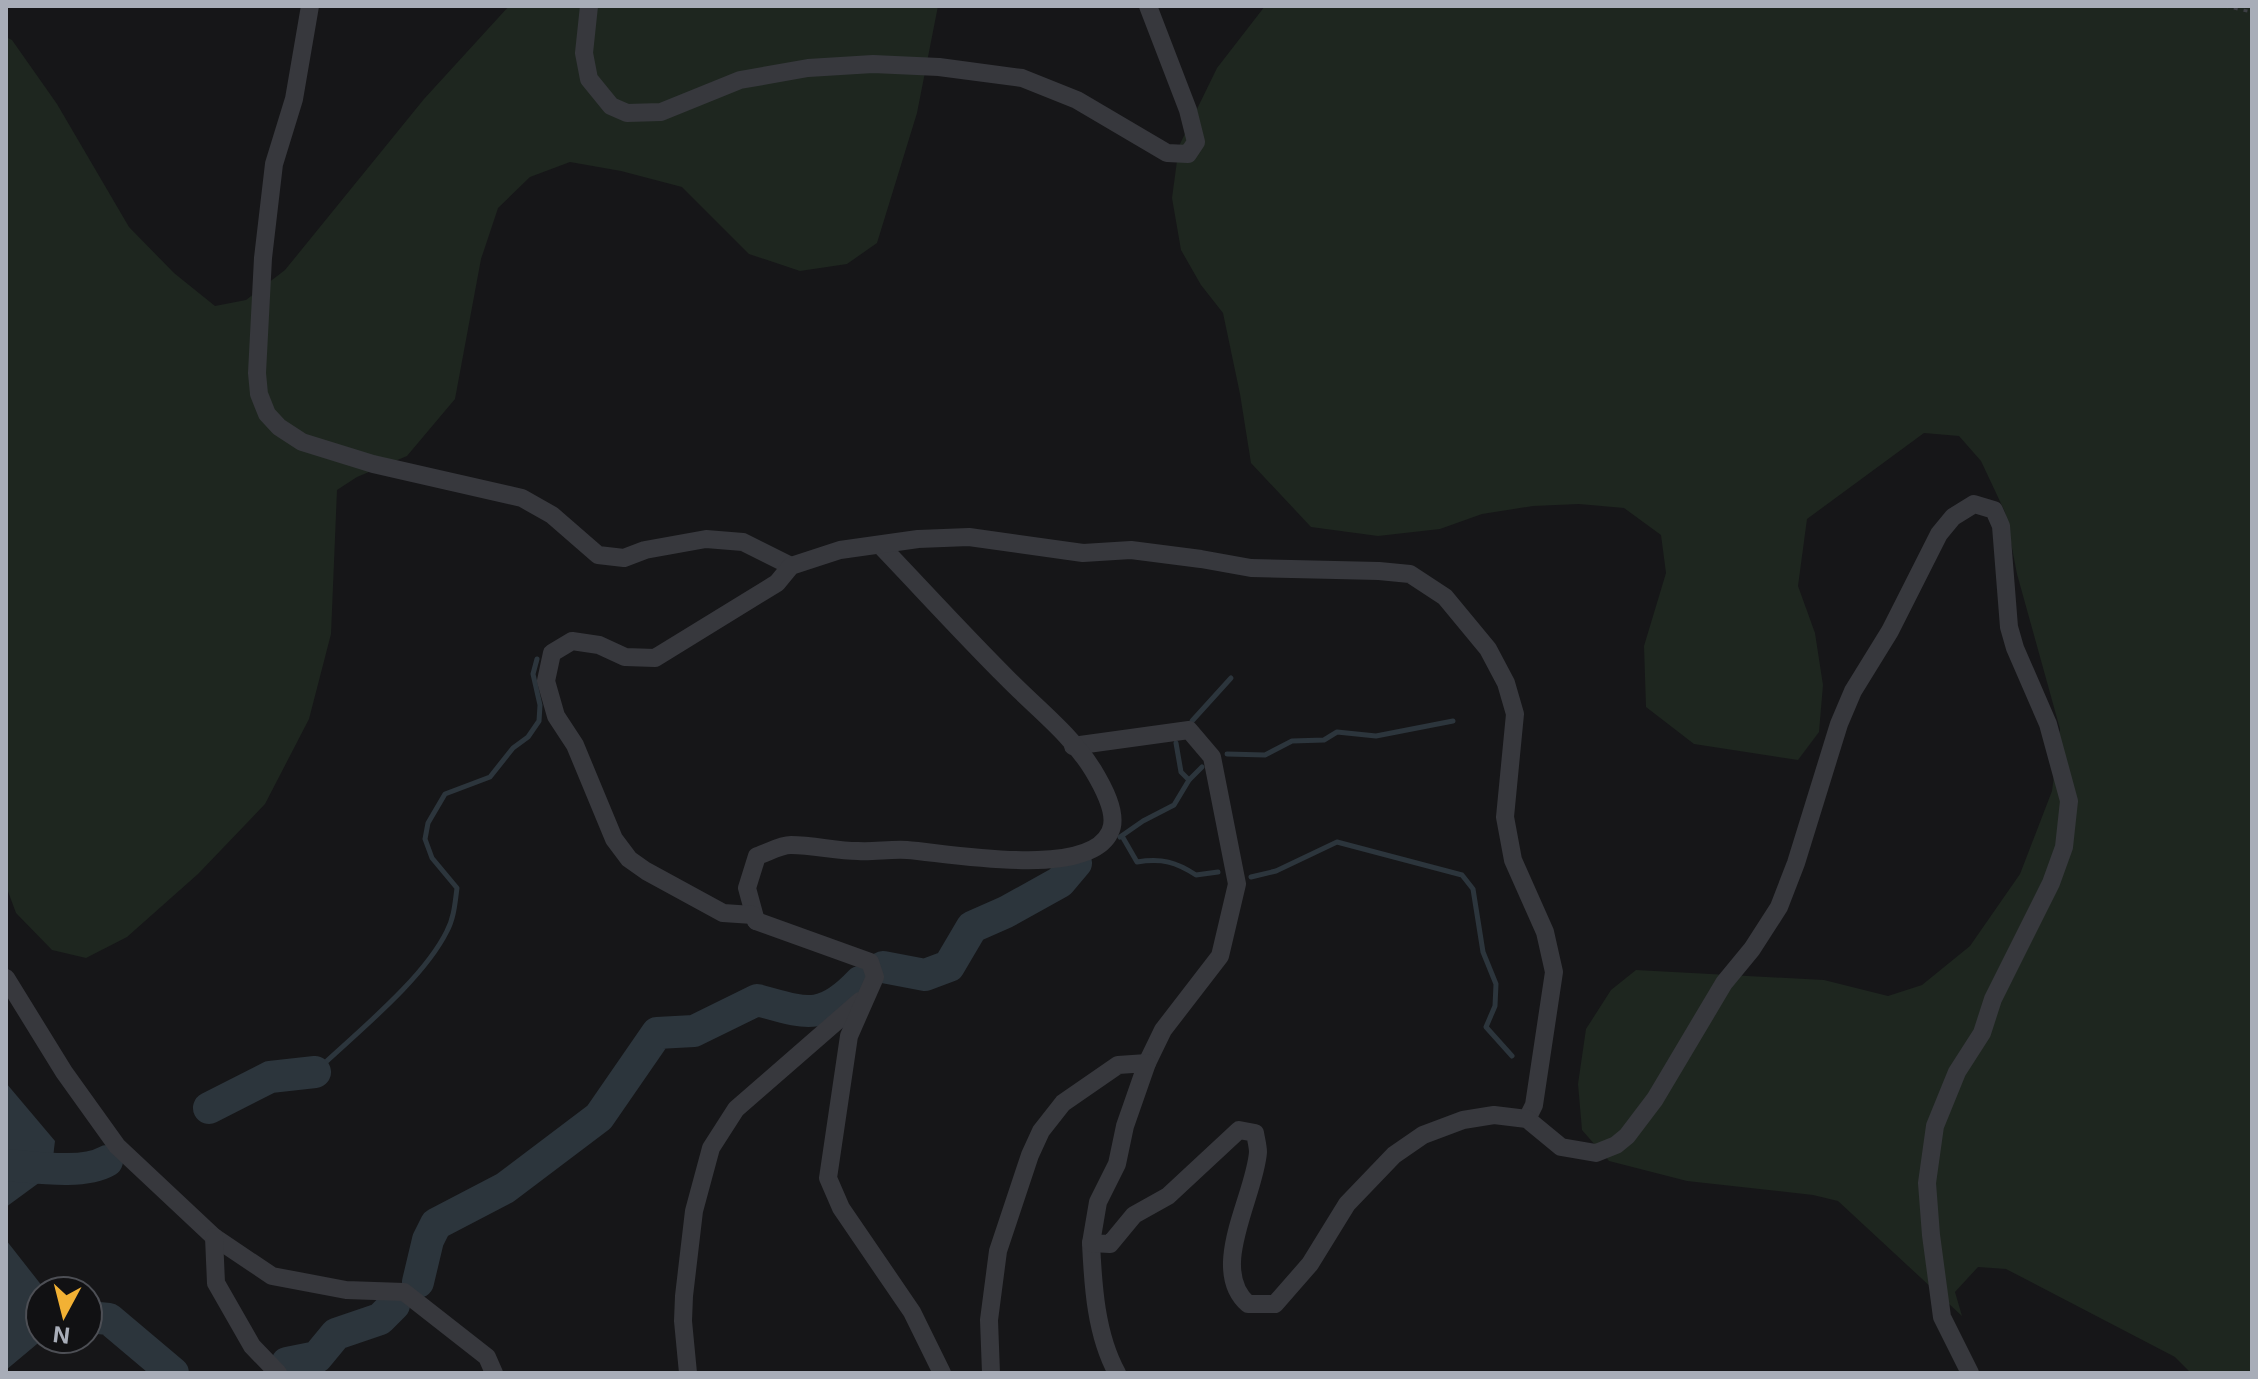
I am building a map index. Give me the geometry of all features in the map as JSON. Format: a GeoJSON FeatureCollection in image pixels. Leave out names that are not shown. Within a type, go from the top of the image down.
{"type":"FeatureCollection","features":[{"type":"Feature","properties":{"kind":"street"},"geometry":{"type":"LineString","coordinates":[[310,6],[294,99],[274,164],[263,258],[257,373],[259,394],[267,414],[279,427],[302,442],[373,464],[522,498],[552,515],[598,555],[624,558],[645,550],[706,539],[743,542],[791,566]]}},
{"type":"Feature","properties":{"kind":"street"},"geometry":{"type":"LineString","coordinates":[[589,6],[584,53],[589,79],[611,106],[627,113],[661,112],[740,80],[808,68],[873,64],[939,67],[1022,78],[1077,100],[1167,153],[1188,154],[1196,142],[1188,110],[1148,6]]}},
{"type":"Feature","properties":{"kind":"street"},"geometry":{"type":"LineString","coordinates":[[1091,1243],[1110,1244],[1134,1215],[1168,1196],[1239,1130],[1255,1133],[1258,1152],[1239,1225],[1231,1275],[1237,1295],[1248,1304],[1275,1304],[1310,1264],[1347,1204],[1394,1155],[1423,1135],[1463,1120],[1494,1115],[1527,1119],[1561,1147],[1596,1153],[1616,1145],[1627,1136],[1655,1099],[1724,983],[1752,949],[1779,907],[1796,863],[1839,724],[1853,691],[1890,631],[1939,534],[1953,517],[1974,504],[1994,510],[2001,526],[2009,627],[2048,724],[2069,801],[2064,847],[2051,883],[1993,999],[1982,1033],[1957,1072],[1935,1126],[1927,1183],[1940,1304],[1942,1317],[1970,1373]]}},
{"type":"Feature","properties":{"kind":"street"},"geometry":{"type":"LineString","coordinates":[[942,1373],[912,1312],[841,1208],[828,1178],[849,1036],[875,977],[870,962],[756,921],[753,915],[723,913],[629,859],[614,839],[575,745],[556,716],[546,681],[552,653],[572,641],[599,645],[625,657],[655,658],[777,583],[791,566],[840,550],[918,539],[969,537],[1083,553],[1131,550],[1251,568],[1410,574],[1445,597],[1488,649],[1506,683],[1515,714],[1505,817],[1513,860],[1545,932],[1554,972],[1534,1105],[1527,1119]]}},
{"type":"Feature","properties":{"kind":"street"},"geometry":{"type":"LineString","coordinates":[[756,921],[747,888],[757,856],[788,845],[858,851],[904,850],[1023,861],[1059,859],[1084,852],[1102,843],[1110,833],[1113,821],[1110,809],[1092,769],[1056,723],[1008,679],[880,545]]}},
{"type":"Feature","properties":{"kind":"street"},"geometry":{"type":"LineString","coordinates":[[1073,746],[1189,730],[1212,757],[1237,884],[1220,956],[1163,1030],[1147,1063],[1125,1126],[1117,1164],[1098,1202],[1091,1243],[1093,1276],[1105,1352],[1117,1373]]}},
{"type":"Feature","properties":{"kind":"street"},"geometry":{"type":"LineString","coordinates":[[6,978],[64,1072],[117,1146],[214,1237],[272,1276],[346,1290],[404,1292],[487,1357],[494,1373]]}},
{"type":"Feature","properties":{"kind":"street"},"geometry":{"type":"LineString","coordinates":[[688,1373],[684,1296],[694,1211],[711,1148],[736,1109],[866,997]]}},
{"type":"Feature","properties":{"kind":"street"},"geometry":{"type":"LineString","coordinates":[[991,1373],[989,1320],[998,1251],[1041,1131],[1063,1103],[1118,1065],[1147,1063]]}},
{"type":"Feature","properties":{"kind":"street"},"geometry":{"type":"LineString","coordinates":[[214,1237],[216,1283],[252,1346],[278,1373]]}},
{"type":"Feature","properties":{"kind":"path"},"geometry":{"type":"LineString","coordinates":[[2224,6],[2252,12]]}},
{"type":"Feature","properties":{"kind":"shaded area"},"geometry":{"type":"Polygon","coordinates":[[[509,6],[938,6],[917,113],[877,243],[847,264],[800,271],[749,254],[682,187],[570,162],[530,177],[498,208],[481,259],[455,399],[407,456],[357,477],[337,490],[331,634],[309,719],[265,804],[198,874],[127,937],[86,958],[52,950],[16,913],[6,886],[6,37],[12,40],[57,104],[129,227],[174,273],[215,306],[246,300],[285,270],[424,99],[509,6]]]}},
{"type":"Feature","properties":{"kind":"shaded area"},"geometry":{"type":"Polygon","coordinates":[[[1265,6],[2252,6],[2252,1373],[2191,1373],[2175,1357],[2006,1269],[1978,1267],[1955,1292],[1962,1316],[1838,1201],[1813,1195],[1687,1181],[1609,1161],[1582,1130],[1578,1084],[1586,1029],[1611,990],[1636,970],[1824,980],[1888,996],[1922,985],[1970,946],[2020,874],[2052,791],[2060,729],[2017,574],[2005,512],[1981,461],[1959,436],[1924,433],[1807,519],[1798,586],[1815,633],[1823,685],[1819,732],[1798,760],[1694,744],[1646,707],[1644,646],[1666,573],[1661,535],[1624,508],[1579,504],[1533,506],[1482,514],[1440,529],[1378,536],[1311,527],[1251,463],[1223,313],[1201,285],[1181,250],[1172,198],[1179,146],[1217,68],[1265,6]]]}},
{"type":"Feature","properties":{"kind":"shaded area"},"geometry":{"type":"Polygon","coordinates":[[[6,1083],[55,1141],[51,1174],[6,1207],[6,1083]]]}},
{"type":"Feature","properties":{"kind":"shaded area"},"geometry":{"type":"Polygon","coordinates":[[[6,1240],[33,1275],[24,1275],[24,1355],[6,1370],[6,1240]]]}},
{"type":"Feature","properties":{"kind":"waterway"},"geometry":{"type":"LineString","coordinates":[[315,1072],[405,987],[436,950],[447,931],[453,916],[457,888],[432,858],[425,839],[428,823],[445,794],[490,777],[539,721],[540,705],[533,674],[537,659]]}},
{"type":"Feature","properties":{"kind":"waterway"},"geometry":{"type":"LineString","coordinates":[[1192,721],[1231,678]]}},
{"type":"Feature","properties":{"kind":"waterway"},"geometry":{"type":"LineString","coordinates":[[1227,754],[1265,755],[1292,741],[1324,740],[1337,732],[1376,736],[1453,721]]}},
{"type":"Feature","properties":{"kind":"waterway"},"geometry":{"type":"LineString","coordinates":[[1176,743],[1181,772],[1189,780]]}},
{"type":"Feature","properties":{"kind":"waterway"},"geometry":{"type":"LineString","coordinates":[[1120,837],[1174,805],[1189,780],[1202,767]]}},
{"type":"Feature","properties":{"kind":"waterway"},"geometry":{"type":"LineString","coordinates":[[1122,836],[1137,862],[1168,862],[1196,875],[1218,872]]}},
{"type":"Feature","properties":{"kind":"waterway"},"geometry":{"type":"LineString","coordinates":[[1251,877],[1276,871],[1337,842],[1462,875],[1473,889],[1483,952],[1496,984],[1495,1006],[1486,1027],[1512,1056]]}},
{"type":"Feature","properties":{"kind":"waterway"},"geometry":{"type":"LineString","coordinates":[[883,967],[925,975],[949,966],[972,927],[1060,882],[1076,863]]}},
{"type":"Feature","properties":{"kind":"waterway"},"geometry":{"type":"LineString","coordinates":[[418,1282],[428,1240],[436,1224],[505,1188],[599,1117],[657,1033],[694,1031],[757,1000],[801,1011],[823,1009],[835,1004],[860,982]]}},
{"type":"Feature","properties":{"kind":"waterway"},"geometry":{"type":"LineString","coordinates":[[209,1108],[270,1077],[315,1072]]}},
{"type":"Feature","properties":{"kind":"waterway"},"geometry":{"type":"LineString","coordinates":[[6,1165],[72,1169],[107,1161]]}},
{"type":"Feature","properties":{"kind":"waterway"},"geometry":{"type":"LineString","coordinates":[[287,1363],[317,1357],[336,1334],[380,1319],[394,1305]]}},
{"type":"Feature","properties":{"kind":"waterway"},"geometry":{"type":"LineString","coordinates":[[104,1319],[109,1319],[173,1373]]}}]}
